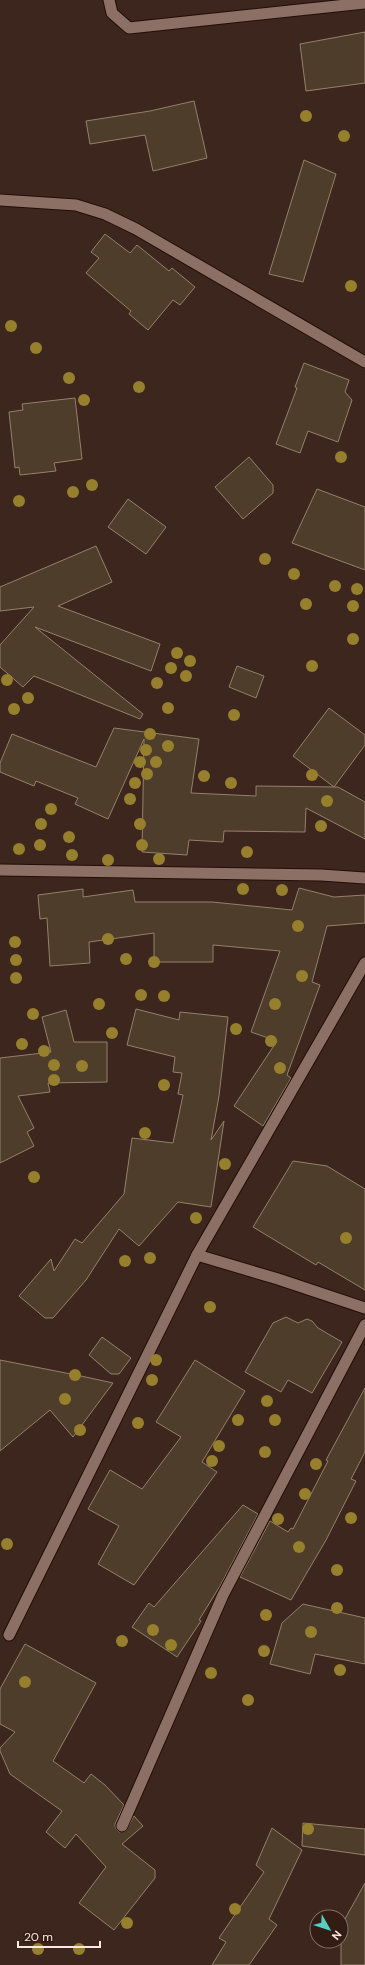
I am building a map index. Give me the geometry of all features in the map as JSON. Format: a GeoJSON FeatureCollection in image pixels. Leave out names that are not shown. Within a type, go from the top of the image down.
{"type":"FeatureCollection","features":[{"type":"Feature","properties":{"kind":"street"},"geometry":{"type":"LineString","coordinates":[[109,0],[112,13],[129,28],[365,3]]}},
{"type":"Feature","properties":{"kind":"street"},"geometry":{"type":"LineString","coordinates":[[0,200],[76,205],[105,214],[136,229],[365,362]]}},
{"type":"Feature","properties":{"kind":"street"},"geometry":{"type":"LineString","coordinates":[[0,870],[321,875],[365,878]]}},
{"type":"Feature","properties":{"kind":"street"},"geometry":{"type":"LineString","coordinates":[[9,1635],[197,1255],[365,963]]}},
{"type":"Feature","properties":{"kind":"street"},"geometry":{"type":"LineString","coordinates":[[197,1255],[278,1279],[365,1308]]}},
{"type":"Feature","properties":{"kind":"street"},"geometry":{"type":"LineString","coordinates":[[122,1826],[223,1595],[365,1325]]}},
{"type":"Feature","properties":{"kind":"building"},"geometry":{"type":"Polygon","coordinates":[[[365,32],[365,83],[306,91],[300,44],[365,32]]]}},
{"type":"Feature","properties":{"kind":"building"},"geometry":{"type":"Polygon","coordinates":[[[194,101],[207,158],[153,171],[145,135],[90,144],[86,121],[150,111],[194,101]]]}},
{"type":"Feature","properties":{"kind":"building"},"geometry":{"type":"Polygon","coordinates":[[[304,160],[336,174],[303,282],[269,274],[304,160]]]}},
{"type":"Feature","properties":{"kind":"building"},"geometry":{"type":"Polygon","coordinates":[[[105,234],[130,253],[137,245],[169,271],[172,268],[195,287],[180,305],[173,300],[148,330],[129,314],[131,311],[86,273],[99,258],[91,252],[105,234]]]}},
{"type":"Feature","properties":{"kind":"building"},"geometry":{"type":"Polygon","coordinates":[[[304,363],[349,380],[345,392],[352,400],[338,442],[308,431],[300,453],[276,444],[297,388],[295,387],[304,363]]]}},
{"type":"Feature","properties":{"kind":"building"},"geometry":{"type":"Polygon","coordinates":[[[75,398],[82,459],[54,463],[56,471],[20,475],[19,467],[15,468],[9,412],[23,410],[22,404],[75,398]]]}},
{"type":"Feature","properties":{"kind":"building"},"geometry":{"type":"Polygon","coordinates":[[[249,457],[273,485],[273,493],[243,519],[215,487],[249,457]]]}},
{"type":"Feature","properties":{"kind":"building"},"geometry":{"type":"Polygon","coordinates":[[[317,489],[365,507],[365,570],[292,543],[317,489]]]}},
{"type":"Feature","properties":{"kind":"building"},"geometry":{"type":"Polygon","coordinates":[[[128,499],[166,527],[146,554],[108,527],[128,499]]]}},
{"type":"Feature","properties":{"kind":"building"},"geometry":{"type":"Polygon","coordinates":[[[96,546],[112,582],[58,606],[160,644],[151,671],[35,627],[143,714],[140,719],[34,676],[23,687],[0,667],[0,645],[34,607],[0,611],[0,587],[96,546]]]}},
{"type":"Feature","properties":{"kind":"building"},"geometry":{"type":"Polygon","coordinates":[[[237,666],[264,676],[256,698],[229,687],[237,666]]]}},
{"type":"Feature","properties":{"kind":"building"},"geometry":{"type":"Polygon","coordinates":[[[329,708],[365,735],[365,745],[334,787],[293,756],[329,708]]]}},
{"type":"Feature","properties":{"kind":"building"},"geometry":{"type":"Polygon","coordinates":[[[114,728],[199,739],[191,793],[256,796],[256,786],[338,787],[365,802],[365,839],[306,808],[305,832],[224,831],[223,842],[189,840],[187,855],[142,852],[144,739],[108,819],[75,804],[78,798],[36,781],[34,786],[0,772],[0,763],[12,734],[96,767],[114,728]]]}},
{"type":"Feature","properties":{"kind":"building"},"geometry":{"type":"Polygon","coordinates":[[[299,888],[334,897],[365,895],[365,923],[327,926],[312,982],[320,985],[287,1075],[291,1078],[263,1126],[234,1106],[277,1041],[251,1032],[280,951],[213,945],[213,962],[154,962],[154,933],[89,942],[90,963],[50,966],[47,918],[40,919],[38,895],[83,889],[83,897],[133,890],[135,902],[212,902],[292,910],[299,888]]]}},
{"type":"Feature","properties":{"kind":"building"},"geometry":{"type":"Polygon","coordinates":[[[136,1009],[179,1020],[180,1012],[228,1017],[219,1096],[211,1140],[224,1121],[211,1207],[178,1202],[139,1246],[119,1229],[86,1280],[53,1318],[45,1318],[19,1296],[51,1259],[54,1271],[75,1239],[82,1243],[124,1194],[132,1138],[173,1143],[183,1095],[178,1094],[182,1073],[173,1072],[175,1057],[127,1045],[136,1009]]]}},
{"type":"Feature","properties":{"kind":"building"},"geometry":{"type":"Polygon","coordinates":[[[66,1010],[74,1042],[107,1042],[107,1082],[48,1083],[50,1092],[18,1096],[34,1128],[27,1132],[34,1146],[0,1163],[0,1058],[51,1052],[42,1017],[66,1010]]]}},
{"type":"Feature","properties":{"kind":"building"},"geometry":{"type":"Polygon","coordinates":[[[293,1161],[327,1166],[365,1189],[365,1290],[318,1262],[316,1265],[253,1227],[293,1161]]]}},
{"type":"Feature","properties":{"kind":"building"},"geometry":{"type":"Polygon","coordinates":[[[286,1317],[298,1323],[307,1319],[312,1321],[318,1328],[342,1342],[312,1393],[288,1380],[281,1392],[245,1372],[273,1323],[286,1317]]]}},
{"type":"Feature","properties":{"kind":"building"},"geometry":{"type":"Polygon","coordinates":[[[102,1337],[131,1358],[119,1374],[111,1374],[89,1355],[102,1337]]]}},
{"type":"Feature","properties":{"kind":"building"},"geometry":{"type":"Polygon","coordinates":[[[0,1360],[113,1383],[73,1437],[50,1410],[0,1451],[0,1360]]]}},
{"type":"Feature","properties":{"kind":"building"},"geometry":{"type":"Polygon","coordinates":[[[195,1360],[245,1391],[202,1462],[217,1472],[134,1585],[98,1564],[119,1526],[88,1509],[110,1470],[142,1489],[181,1437],[156,1422],[195,1360]]]}},
{"type":"Feature","properties":{"kind":"building"},"geometry":{"type":"Polygon","coordinates":[[[365,1388],[365,1452],[351,1479],[356,1481],[326,1540],[291,1600],[240,1577],[270,1521],[288,1532],[291,1528],[293,1529],[328,1461],[326,1460],[365,1388]]]}},
{"type":"Feature","properties":{"kind":"building"},"geometry":{"type":"Polygon","coordinates":[[[243,1505],[258,1514],[220,1586],[199,1620],[201,1621],[177,1657],[132,1627],[149,1603],[154,1607],[243,1505]]]}},
{"type":"Feature","properties":{"kind":"building"},"geometry":{"type":"Polygon","coordinates":[[[303,1604],[365,1618],[365,1664],[315,1654],[310,1674],[270,1664],[282,1623],[303,1604]]]}},
{"type":"Feature","properties":{"kind":"building"},"geometry":{"type":"Polygon","coordinates":[[[25,1644],[96,1683],[53,1761],[84,1783],[91,1774],[105,1785],[124,1805],[115,1824],[115,1827],[119,1832],[126,1831],[134,1816],[143,1826],[122,1844],[155,1870],[155,1878],[114,1930],[79,1903],[106,1867],[76,1834],[65,1848],[46,1832],[62,1811],[10,1774],[0,1751],[0,1748],[15,1732],[0,1724],[0,1689],[25,1644]]]}},
{"type":"Feature","properties":{"kind":"building"},"geometry":{"type":"Polygon","coordinates":[[[303,1823],[365,1829],[365,1855],[302,1846],[303,1823]]]}},
{"type":"Feature","properties":{"kind":"building"},"geometry":{"type":"Polygon","coordinates":[[[272,1828],[302,1850],[269,1919],[277,1925],[249,1965],[212,1965],[226,1942],[219,1938],[264,1872],[256,1865],[272,1828]]]}},
{"type":"Feature","properties":{"kind":"building"},"geometry":{"type":"Polygon","coordinates":[[[365,1883],[365,1965],[341,1965],[341,1949],[349,1949],[349,1912],[365,1883]]]}}]}
